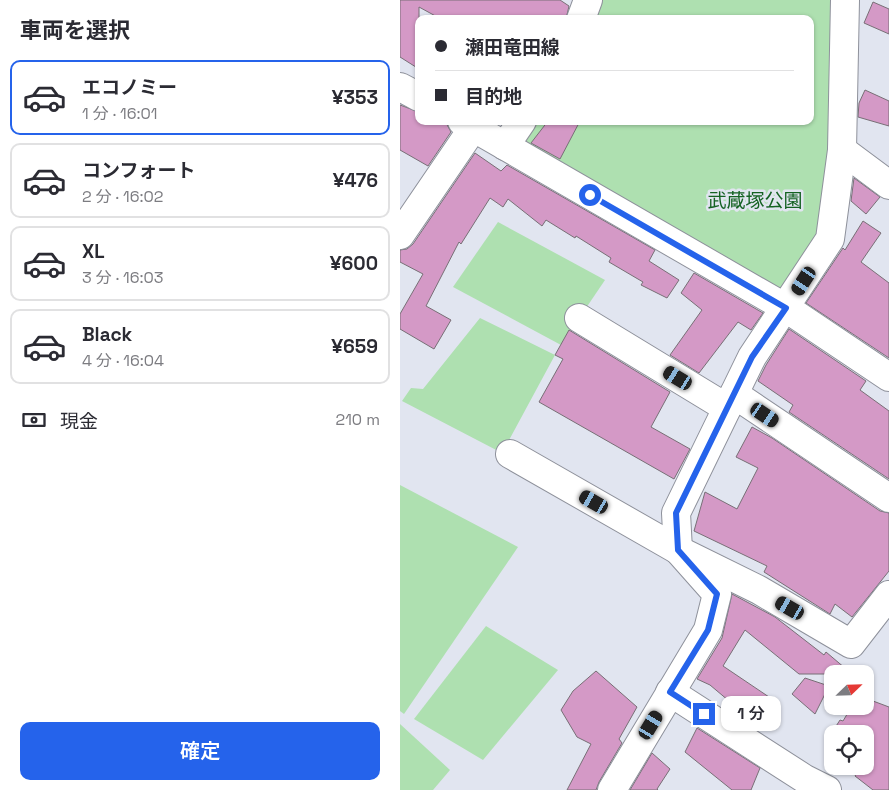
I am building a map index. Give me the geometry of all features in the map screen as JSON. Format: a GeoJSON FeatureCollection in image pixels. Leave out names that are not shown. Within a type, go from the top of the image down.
{"type":"FeatureCollection","features":[{"type":"Feature","properties":{"kind":"street"},"geometry":{"type":"LineString","coordinates":[[582,15],[588,0]]}},
{"type":"Feature","properties":{"kind":"street"},"geometry":{"type":"LineString","coordinates":[[612,790],[708,630],[717,594],[678,550],[676,513],[752,357],[830,239],[842,150],[845,0]]}},
{"type":"Feature","properties":{"kind":"street"},"geometry":{"type":"LineString","coordinates":[[400,87],[415,95]]}},
{"type":"Feature","properties":{"kind":"street"},"geometry":{"type":"LineString","coordinates":[[400,235],[466,125]]}},
{"type":"Feature","properties":{"kind":"street"},"geometry":{"type":"LineString","coordinates":[[469,125],[786,308],[889,377]]}},
{"type":"Feature","properties":{"kind":"street"},"geometry":{"type":"LineString","coordinates":[[505,146],[519,125]]}},
{"type":"Feature","properties":{"kind":"street"},"geometry":{"type":"LineString","coordinates":[[842,150],[889,185]]}},
{"type":"Feature","properties":{"kind":"street"},"geometry":{"type":"LineString","coordinates":[[579,318],[731,401],[889,498]]}},
{"type":"Feature","properties":{"kind":"street"},"geometry":{"type":"LineString","coordinates":[[510,454],[678,550],[759,590],[851,644],[889,594]]}},
{"type":"Feature","properties":{"kind":"street"},"geometry":{"type":"LineString","coordinates":[[670,692],[805,779],[827,790]]}},
{"type":"Feature","properties":{"kind":"green space","name":"武蔵塚公園"},"geometry":{"type":"Polygon","coordinates":[[[588,0],[845,0],[830,239],[786,308],[505,146],[519,125],[814,125],[814,15],[582,15],[588,0]]]}},
{"type":"Feature","properties":{"kind":"green space"},"geometry":{"type":"Polygon","coordinates":[[[498,222],[605,280],[561,345],[453,287],[498,222]]]}},
{"type":"Feature","properties":{"kind":"green space"},"geometry":{"type":"Polygon","coordinates":[[[480,318],[555,355],[502,453],[402,401],[411,388],[423,389],[480,318]]]}},
{"type":"Feature","properties":{"kind":"green space"},"geometry":{"type":"Polygon","coordinates":[[[400,485],[518,547],[404,714],[400,711],[400,485]]]}},
{"type":"Feature","properties":{"kind":"green space"},"geometry":{"type":"Polygon","coordinates":[[[486,626],[558,670],[483,760],[414,719],[486,626]]]}},
{"type":"Feature","properties":{"kind":"green space"},"geometry":{"type":"Polygon","coordinates":[[[400,724],[450,770],[433,790],[400,790],[400,724]]]}},
{"type":"Feature","properties":{"kind":"building"},"geometry":{"type":"Polygon","coordinates":[[[400,0],[560,0],[569,6],[567,15],[434,15],[419,7],[419,15],[415,15],[415,66],[400,57],[400,0]]]}},
{"type":"Feature","properties":{"kind":"building"},"geometry":{"type":"Polygon","coordinates":[[[873,2],[889,9],[889,34],[864,23],[873,2]]]}},
{"type":"Feature","properties":{"kind":"building"},"geometry":{"type":"Polygon","coordinates":[[[865,90],[889,101],[889,126],[858,117],[859,103],[865,90]]]}},
{"type":"Feature","properties":{"kind":"building"},"geometry":{"type":"Polygon","coordinates":[[[400,105],[415,111],[415,125],[447,125],[451,132],[428,166],[400,150],[400,105]]]}},
{"type":"Feature","properties":{"kind":"building"},"geometry":{"type":"Polygon","coordinates":[[[545,125],[578,125],[560,159],[531,143],[545,125]]]}},
{"type":"Feature","properties":{"kind":"building"},"geometry":{"type":"Polygon","coordinates":[[[475,153],[501,171],[507,165],[655,250],[649,261],[679,280],[667,298],[641,285],[643,282],[609,262],[611,258],[576,236],[575,238],[546,220],[542,226],[508,199],[503,207],[490,198],[461,244],[459,242],[426,306],[451,320],[434,349],[400,329],[400,314],[423,274],[400,262],[400,250],[407,249],[413,244],[475,153]]]}},
{"type":"Feature","properties":{"kind":"building"},"geometry":{"type":"Polygon","coordinates":[[[854,178],[880,197],[866,214],[851,201],[854,178]]]}},
{"type":"Feature","properties":{"kind":"building"},"geometry":{"type":"Polygon","coordinates":[[[863,221],[881,233],[861,262],[889,283],[889,358],[806,303],[843,248],[845,250],[863,221]]]}},
{"type":"Feature","properties":{"kind":"building"},"geometry":{"type":"Polygon","coordinates":[[[694,273],[763,313],[751,330],[738,322],[699,373],[670,355],[702,310],[681,293],[694,273]]]}},
{"type":"Feature","properties":{"kind":"building"},"geometry":{"type":"Polygon","coordinates":[[[789,329],[866,381],[860,390],[889,411],[889,479],[789,412],[793,405],[758,381],[789,329]]]}},
{"type":"Feature","properties":{"kind":"building"},"geometry":{"type":"Polygon","coordinates":[[[569,330],[670,392],[651,427],[690,449],[674,479],[539,402],[563,359],[555,355],[569,330]]]}},
{"type":"Feature","properties":{"kind":"building"},"geometry":{"type":"Polygon","coordinates":[[[752,427],[772,438],[880,511],[889,513],[889,571],[852,617],[835,604],[830,614],[764,572],[767,566],[694,531],[705,492],[737,509],[758,468],[736,457],[752,427]]]}},
{"type":"Feature","properties":{"kind":"building"},"geometry":{"type":"Polygon","coordinates":[[[732,594],[775,617],[824,655],[826,652],[841,665],[824,665],[824,674],[799,674],[745,630],[723,666],[769,697],[754,722],[710,685],[697,679],[722,638],[732,594]]]}},
{"type":"Feature","properties":{"kind":"building"},"geometry":{"type":"Polygon","coordinates":[[[596,671],[637,707],[619,739],[622,743],[596,790],[567,790],[591,744],[577,737],[561,710],[573,691],[596,671]]]}},
{"type":"Feature","properties":{"kind":"building"},"geometry":{"type":"Polygon","coordinates":[[[805,678],[824,684],[824,696],[815,714],[792,694],[805,678]]]}},
{"type":"Feature","properties":{"kind":"building"},"geometry":{"type":"Polygon","coordinates":[[[874,701],[889,707],[889,790],[873,790],[855,776],[874,775],[874,725],[837,725],[840,720],[843,721],[847,715],[874,715],[874,701]]]}},
{"type":"Feature","properties":{"kind":"building"},"geometry":{"type":"Polygon","coordinates":[[[697,728],[760,768],[751,790],[732,790],[685,752],[697,728]]]}},
{"type":"Feature","properties":{"kind":"building"},"geometry":{"type":"Polygon","coordinates":[[[652,753],[670,769],[658,790],[630,790],[652,753]]]}},
{"type":"Feature","properties":{"kind":"route"},"geometry":{"type":"LineString","coordinates":[[590,195],[786,308],[752,357],[676,513],[678,550],[717,594],[708,630],[670,692],[704,714]]}}]}
